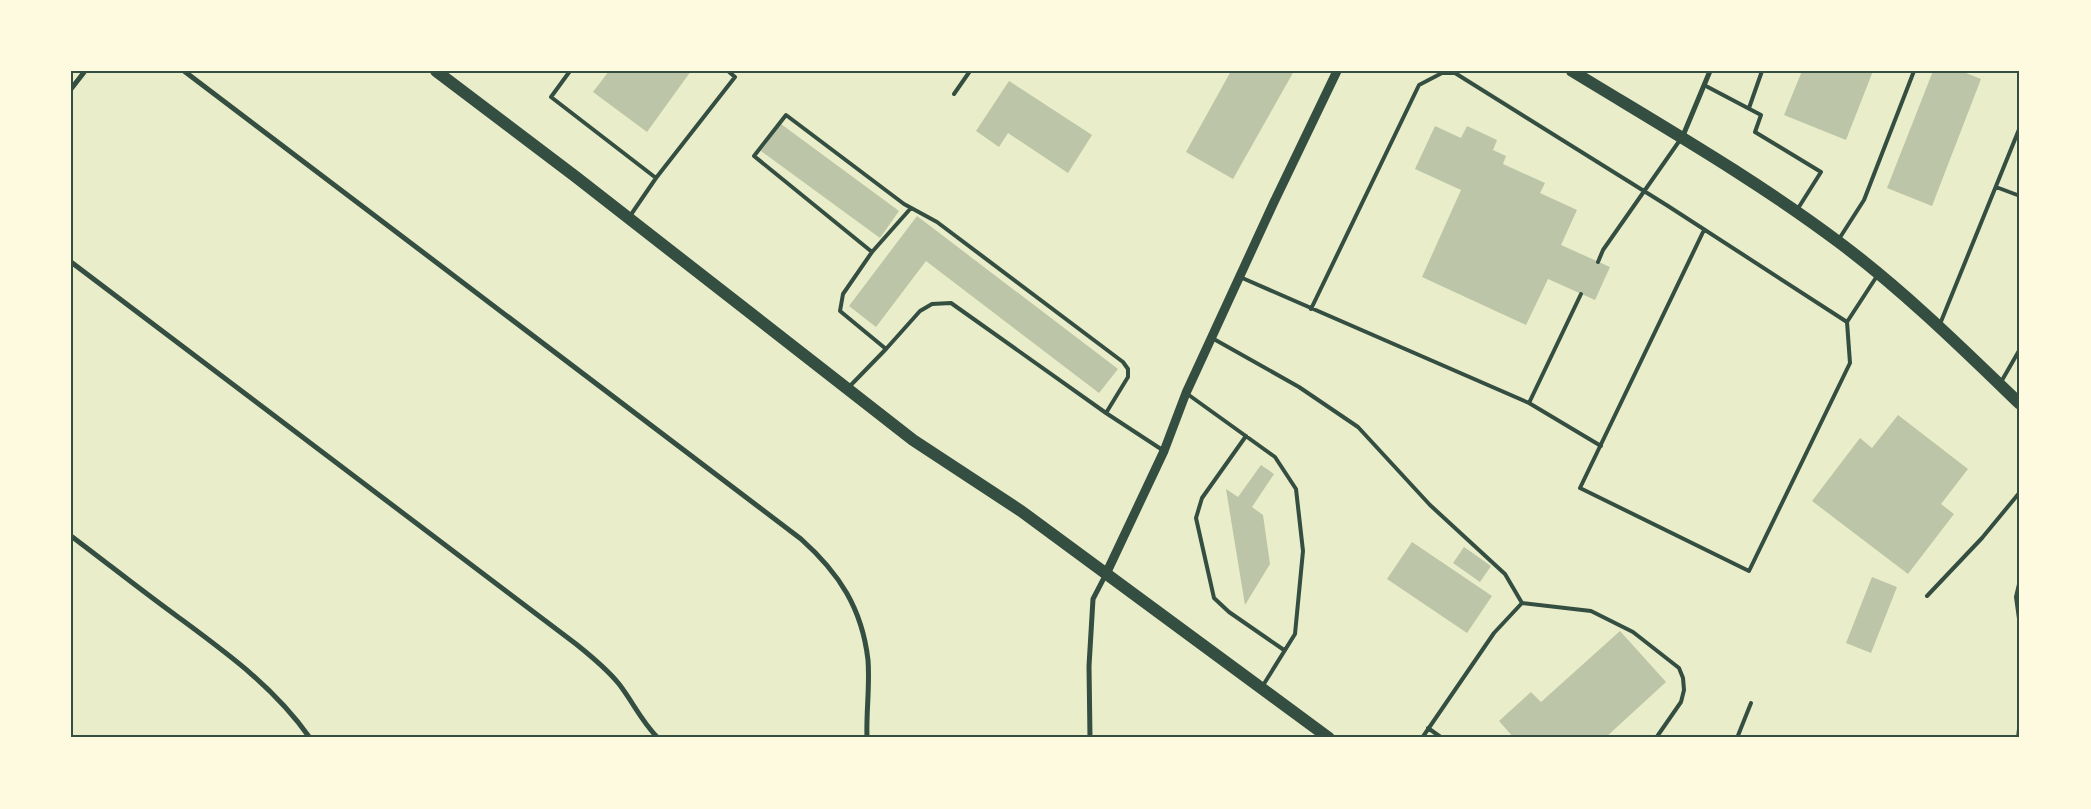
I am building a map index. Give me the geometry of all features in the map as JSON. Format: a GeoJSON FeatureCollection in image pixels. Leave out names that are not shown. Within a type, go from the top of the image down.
{"type":"FeatureCollection","features":[{"type":"Feature","properties":{"kind":"main road"},"geometry":{"type":"LineString","coordinates":[[436,71],[913,440],[1020,511],[1261,688],[1322,736]]}},
{"type":"Feature","properties":{"kind":"main road"},"geometry":{"type":"LineString","coordinates":[[1572,71],[1797,211],[1838,241],[1939,327],[2020,404]]}},
{"type":"Feature","properties":{"kind":"street"},"geometry":{"type":"LineString","coordinates":[[71,89],[85,71]]}},
{"type":"Feature","properties":{"kind":"street"},"geometry":{"type":"LineString","coordinates":[[184,71],[801,539],[820,556],[837,576],[852,602],[863,632],[868,662],[867,738]]}},
{"type":"Feature","properties":{"kind":"street"},"geometry":{"type":"LineString","coordinates":[[1090,738],[1089,666],[1093,599],[1164,451],[1186,393],[1337,71]]}},
{"type":"Feature","properties":{"kind":"street"},"geometry":{"type":"LineString","coordinates":[[1681,138],[1710,71]]}},
{"type":"Feature","properties":{"kind":"street"},"geometry":{"type":"LineString","coordinates":[[71,262],[596,660],[618,682],[644,724],[658,738]]}},
{"type":"Feature","properties":{"kind":"street"},"geometry":{"type":"LineString","coordinates":[[71,536],[235,659],[274,693],[294,714],[310,738]]}},
{"type":"Feature","properties":{"kind":"lane"},"geometry":{"type":"LineString","coordinates":[[570,71],[551,97],[656,178]]}},
{"type":"Feature","properties":{"kind":"lane"},"geometry":{"type":"LineString","coordinates":[[628,218],[656,178],[735,77],[728,71]]}},
{"type":"Feature","properties":{"kind":"lane"},"geometry":{"type":"LineString","coordinates":[[954,94],[970,71]]}},
{"type":"Feature","properties":{"kind":"lane"},"geometry":{"type":"LineString","coordinates":[[1749,108],[1762,71]]}},
{"type":"Feature","properties":{"kind":"lane"},"geometry":{"type":"LineString","coordinates":[[1838,241],[1864,200],[1914,71]]}},
{"type":"Feature","properties":{"kind":"lane"},"geometry":{"type":"LineString","coordinates":[[1311,309],[1419,85],[1442,73],[1455,73],[1644,191],[1847,322]]}},
{"type":"Feature","properties":{"kind":"lane"},"geometry":{"type":"LineString","coordinates":[[1704,85],[1761,114],[1755,132],[1822,172],[1797,211]]}},
{"type":"Feature","properties":{"kind":"lane"},"geometry":{"type":"LineString","coordinates":[[872,252],[754,156],[786,115],[911,208],[937,222],[1123,362],[1128,369],[1128,377],[1106,413]]}},
{"type":"Feature","properties":{"kind":"lane"},"geometry":{"type":"LineString","coordinates":[[1939,327],[2020,127]]}},
{"type":"Feature","properties":{"kind":"lane"},"geometry":{"type":"LineString","coordinates":[[1598,262],[1603,250],[1681,138]]}},
{"type":"Feature","properties":{"kind":"lane"},"geometry":{"type":"LineString","coordinates":[[1996,187],[2020,196]]}},
{"type":"Feature","properties":{"kind":"lane"},"geometry":{"type":"LineString","coordinates":[[886,349],[840,311],[842,294],[872,252],[911,208]]}},
{"type":"Feature","properties":{"kind":"lane"},"geometry":{"type":"LineString","coordinates":[[1704,230],[1580,488],[1749,571],[1850,363],[1847,322],[1878,274]]}},
{"type":"Feature","properties":{"kind":"lane"},"geometry":{"type":"LineString","coordinates":[[1240,277],[1529,403],[1601,446]]}},
{"type":"Feature","properties":{"kind":"lane"},"geometry":{"type":"LineString","coordinates":[[1529,403],[1582,294]]}},
{"type":"Feature","properties":{"kind":"lane"},"geometry":{"type":"LineString","coordinates":[[848,388],[920,311],[932,304],[951,303],[1106,413],[1164,451]]}},
{"type":"Feature","properties":{"kind":"lane"},"geometry":{"type":"LineString","coordinates":[[1212,338],[1300,387],[1358,427],[1430,505],[1505,574],[1522,603]]}},
{"type":"Feature","properties":{"kind":"lane"},"geometry":{"type":"LineString","coordinates":[[2000,385],[2020,349]]}},
{"type":"Feature","properties":{"kind":"lane"},"geometry":{"type":"LineString","coordinates":[[1186,393],[1275,457],[1296,489],[1303,551],[1294,634],[1261,688]]}},
{"type":"Feature","properties":{"kind":"lane"},"geometry":{"type":"LineString","coordinates":[[1246,436],[1202,498],[1196,518],[1214,598],[1229,612],[1284,650]]}},
{"type":"Feature","properties":{"kind":"lane"},"geometry":{"type":"LineString","coordinates":[[1927,596],[1982,538],[2020,492]]}},
{"type":"Feature","properties":{"kind":"lane"},"geometry":{"type":"LineString","coordinates":[[2020,580],[2016,597],[2020,626]]}},
{"type":"Feature","properties":{"kind":"lane"},"geometry":{"type":"LineString","coordinates":[[1422,738],[1494,633],[1522,603]]}},
{"type":"Feature","properties":{"kind":"lane"},"geometry":{"type":"LineString","coordinates":[[1522,603],[1591,612],[1633,632],[1679,668],[1684,684],[1681,702],[1656,738]]}},
{"type":"Feature","properties":{"kind":"lane"},"geometry":{"type":"LineString","coordinates":[[1737,738],[1751,704]]}},
{"type":"Feature","properties":{"kind":"lane"},"geometry":{"type":"LineString","coordinates":[[2018,738],[2020,720]]}},
{"type":"Feature","properties":{"kind":"lane"},"geometry":{"type":"LineString","coordinates":[[1428,728],[1442,738]]}},
{"type":"Feature","properties":{"kind":"building"},"geometry":{"type":"Polygon","coordinates":[[[609,71],[691,71],[647,132],[593,92],[609,71]]]}},
{"type":"Feature","properties":{"kind":"building"},"geometry":{"type":"Polygon","coordinates":[[[1231,71],[1294,71],[1233,179],[1186,152],[1231,71]]]}},
{"type":"Feature","properties":{"kind":"building"},"geometry":{"type":"Polygon","coordinates":[[[1802,71],[1873,71],[1846,140],[1784,115],[1802,71]]]}},
{"type":"Feature","properties":{"kind":"building"},"geometry":{"type":"Polygon","coordinates":[[[1933,71],[1961,71],[1981,79],[1932,206],[1887,188],[1933,71]]]}},
{"type":"Feature","properties":{"kind":"building"},"geometry":{"type":"Polygon","coordinates":[[[1009,81],[1092,135],[1068,173],[1008,133],[999,147],[976,131],[1009,81]]]}},
{"type":"Feature","properties":{"kind":"building"},"geometry":{"type":"Polygon","coordinates":[[[781,124],[899,211],[880,238],[761,151],[781,124]]]}},
{"type":"Feature","properties":{"kind":"building"},"geometry":{"type":"Polygon","coordinates":[[[1435,126],[1461,138],[1467,126],[1497,140],[1493,150],[1506,156],[1503,164],[1545,183],[1540,193],[1577,210],[1561,245],[1610,267],[1595,300],[1548,279],[1526,325],[1422,277],[1461,190],[1415,169],[1435,126]]]}},
{"type":"Feature","properties":{"kind":"building"},"geometry":{"type":"Polygon","coordinates":[[[917,216],[1118,369],[1099,393],[926,261],[876,327],[849,306],[917,216]]]}},
{"type":"Feature","properties":{"kind":"building"},"geometry":{"type":"Polygon","coordinates":[[[1898,415],[1968,469],[1941,504],[1954,514],[1908,574],[1812,501],[1860,438],[1872,448],[1898,415]]]}},
{"type":"Feature","properties":{"kind":"building"},"geometry":{"type":"Polygon","coordinates":[[[1261,465],[1274,474],[1252,507],[1263,515],[1270,564],[1245,605],[1226,489],[1238,497],[1261,465]]]}},
{"type":"Feature","properties":{"kind":"building"},"geometry":{"type":"Polygon","coordinates":[[[1412,542],[1492,596],[1467,633],[1387,579],[1412,542]]]}},
{"type":"Feature","properties":{"kind":"building"},"geometry":{"type":"Polygon","coordinates":[[[1464,547],[1491,566],[1480,582],[1453,563],[1464,547]]]}},
{"type":"Feature","properties":{"kind":"building"},"geometry":{"type":"Polygon","coordinates":[[[1872,577],[1897,587],[1871,653],[1846,643],[1872,577]]]}},
{"type":"Feature","properties":{"kind":"building"},"geometry":{"type":"Polygon","coordinates":[[[1620,631],[1666,682],[1605,738],[1514,738],[1499,721],[1531,692],[1541,702],[1620,631]]]}}]}
